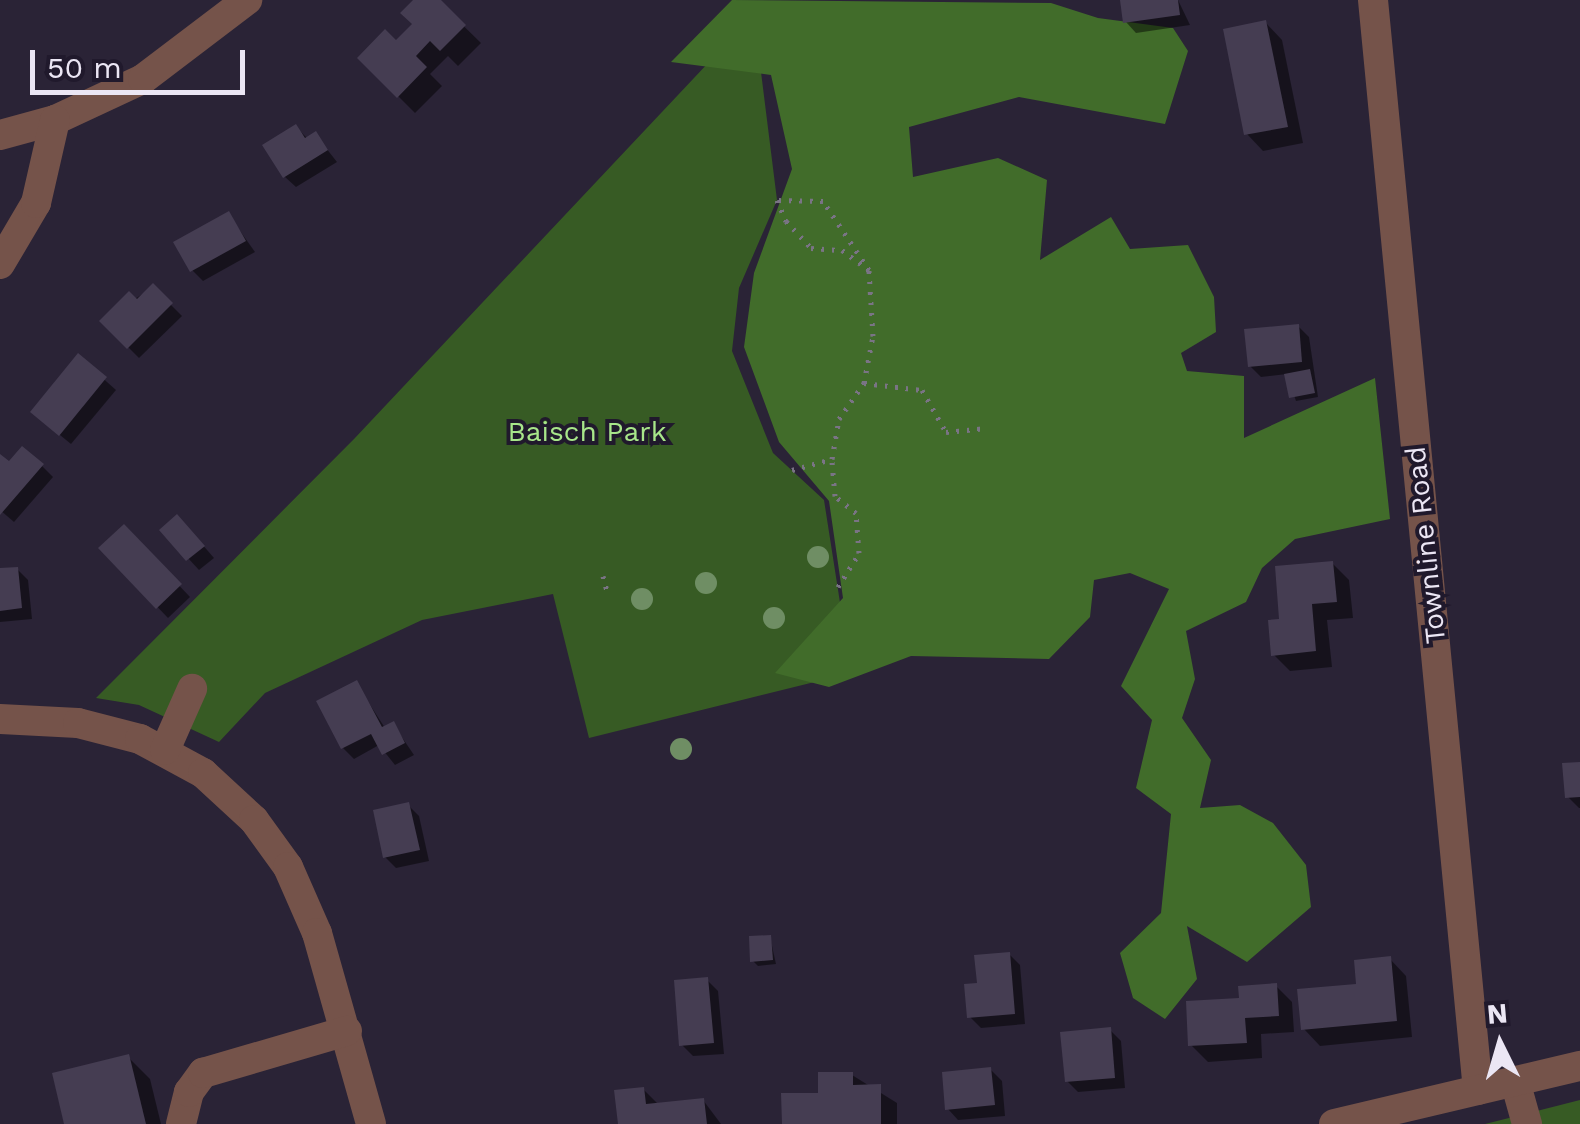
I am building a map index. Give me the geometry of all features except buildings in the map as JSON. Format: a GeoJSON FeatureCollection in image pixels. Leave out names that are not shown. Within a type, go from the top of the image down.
{"type":"FeatureCollection","features":[{"type":"Feature","properties":{"kind":"street"},"geometry":{"type":"LineString","coordinates":[[0,134],[54,120],[143,79],[247,0]]}},
{"type":"Feature","properties":{"kind":"street","name":"Townline Road"},"geometry":{"type":"LineString","coordinates":[[1373,0],[1478,1090]]}},
{"type":"Feature","properties":{"kind":"street"},"geometry":{"type":"LineString","coordinates":[[0,264],[36,202],[54,120]]}},
{"type":"Feature","properties":{"kind":"street"},"geometry":{"type":"LineString","coordinates":[[165,750],[192,689]]}},
{"type":"Feature","properties":{"kind":"street"},"geometry":{"type":"LineString","coordinates":[[0,719],[78,723],[165,750],[226,792],[273,844],[318,933],[371,1124]]}},
{"type":"Feature","properties":{"kind":"street"},"geometry":{"type":"LineString","coordinates":[[181,1124],[189,1092],[204,1073],[347,1031]]}},
{"type":"Feature","properties":{"kind":"street"},"geometry":{"type":"LineString","coordinates":[[1334,1124],[1580,1066]]}},
{"type":"Feature","properties":{"kind":"street"},"geometry":{"type":"LineString","coordinates":[[1515,1081],[1528,1124]]}},
{"type":"Feature","properties":{"kind":"path"},"geometry":{"type":"LineString","coordinates":[[838,587],[859,552],[856,513],[835,496],[832,459],[839,419],[864,383],[873,336],[869,270],[823,202],[778,200],[786,221],[811,248],[842,250],[869,270]]}},
{"type":"Feature","properties":{"kind":"path"},"geometry":{"type":"LineString","coordinates":[[864,383],[922,390],[946,432],[987,428]]}},
{"type":"Feature","properties":{"kind":"path"},"geometry":{"type":"LineString","coordinates":[[792,470],[832,459]]}},
{"type":"Feature","properties":{"kind":"path"},"geometry":{"type":"LineString","coordinates":[[603,576],[608,595]]}},
{"type":"Feature","properties":{"kind":"green space"},"geometry":{"type":"Polygon","coordinates":[[[732,0],[1051,3],[1098,18],[1173,28],[1188,51],[1165,124],[1019,97],[909,127],[913,177],[998,158],[1047,180],[1040,260],[1111,217],[1130,249],[1188,245],[1214,297],[1216,332],[1181,353],[1187,371],[1244,376],[1244,438],[1375,378],[1390,519],[1295,539],[1262,568],[1246,602],[1186,631],[1195,679],[1182,718],[1211,760],[1200,808],[1240,805],[1273,823],[1306,865],[1311,907],[1247,962],[1187,926],[1197,979],[1165,1019],[1133,998],[1120,953],[1161,913],[1171,814],[1136,788],[1152,720],[1121,686],[1169,589],[1130,573],[1094,580],[1090,617],[1049,659],[911,656],[829,687],[775,673],[843,598],[829,501],[779,442],[744,347],[754,273],[792,169],[771,75],[671,62],[732,0]]]}},
{"type":"Feature","properties":{"kind":"green space","name":"Baisch Park"},"geometry":{"type":"Polygon","coordinates":[[[758,48],[777,200],[739,288],[732,351],[773,453],[824,500],[851,673],[589,738],[553,594],[422,620],[265,693],[219,742],[139,705],[96,698],[354,439],[710,61],[758,48]]]}},
{"type":"Feature","properties":{"kind":"green space"},"geometry":{"type":"Polygon","coordinates":[[[1580,1100],[1580,1124],[1485,1124],[1580,1100]]]}}]}
